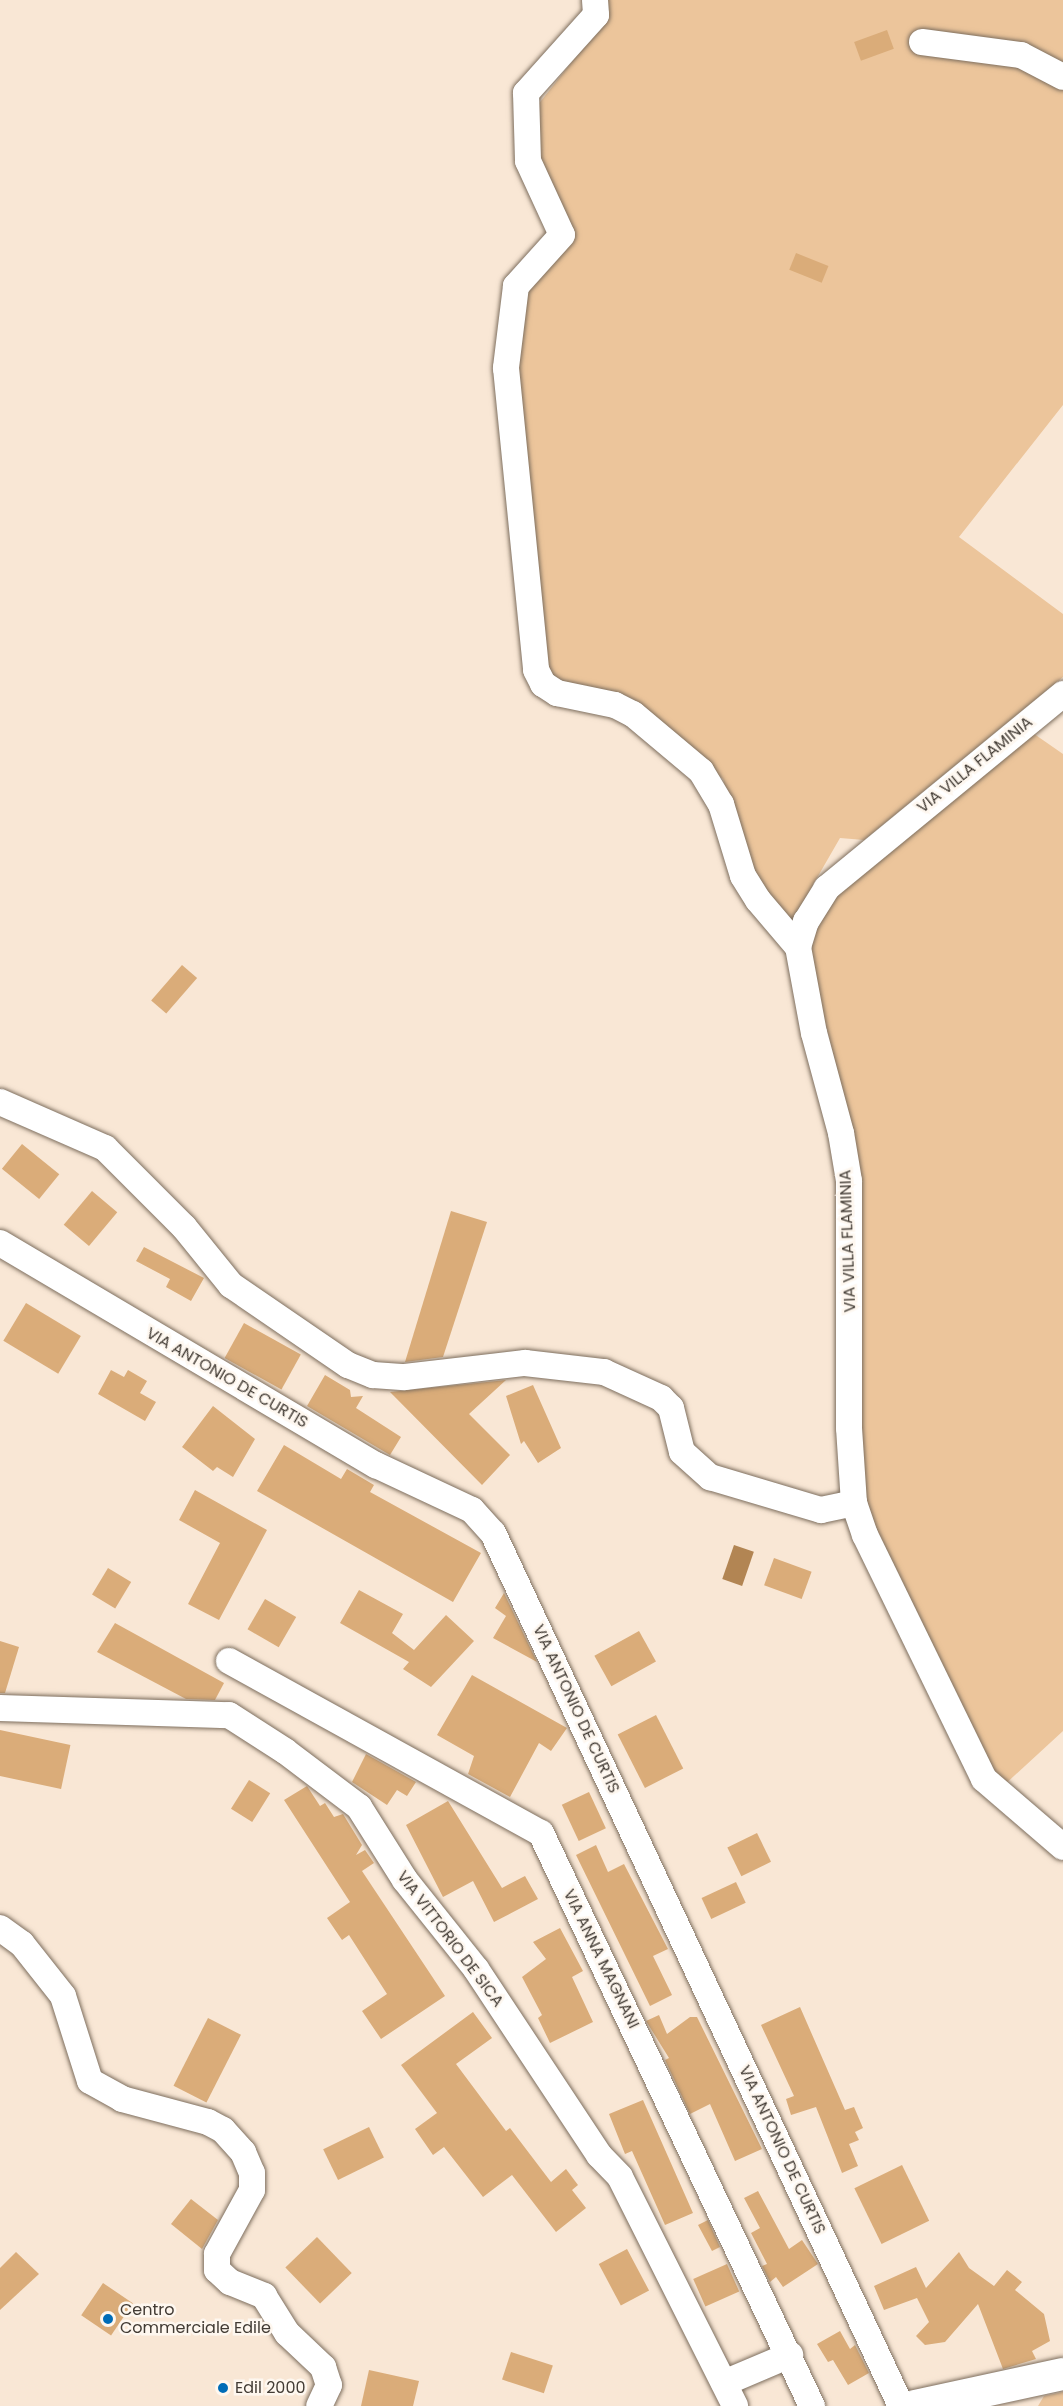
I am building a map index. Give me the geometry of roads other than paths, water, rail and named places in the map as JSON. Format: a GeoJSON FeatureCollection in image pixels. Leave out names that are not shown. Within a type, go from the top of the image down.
{"type":"FeatureCollection","features":[{"type":"Feature","properties":{"kind":"main road"},"geometry":{"type":"LineString","coordinates":[[915,2406],[1063,2373]]}},
{"type":"Feature","properties":{"kind":"street"},"geometry":{"type":"LineString","coordinates":[[595,0],[596,15],[526,93],[528,161],[562,235],[516,286],[506,368],[536,670],[543,684],[557,693],[615,705],[633,714],[701,771],[721,804],[743,876],[758,900],[798,946]]}},
{"type":"Feature","properties":{"kind":"street"},"geometry":{"type":"LineString","coordinates":[[922,42],[1021,56],[1063,77]]}},
{"type":"Feature","properties":{"kind":"street","name":"VIA VILLA FLAMINIA"},"geometry":{"type":"LineString","coordinates":[[1063,694],[827,888],[806,921],[798,946],[813,1032],[841,1132],[849,1181],[849,1428],[854,1503],[865,1535],[984,1779],[1063,1847]]}},
{"type":"Feature","properties":{"kind":"street"},"geometry":{"type":"LineString","coordinates":[[0,1102],[105,1149],[184,1227],[231,1285],[348,1365],[372,1375],[405,1377],[525,1363],[604,1372],[661,1398],[671,1408],[682,1452],[710,1477],[821,1510],[854,1503]]}},
{"type":"Feature","properties":{"kind":"street","name":"VIA ANTONIO DE CURTIS"},"geometry":{"type":"LineString","coordinates":[[0,1243],[376,1465],[472,1510],[493,1533],[901,2406]]}},
{"type":"Feature","properties":{"kind":"street","name":"VIA ANNA MAGNANI"},"geometry":{"type":"LineString","coordinates":[[230,1661],[541,1833],[790,2355],[812,2406]]}},
{"type":"Feature","properties":{"kind":"street","name":"VIA VITTORIO DE SICA"},"geometry":{"type":"LineString","coordinates":[[0,1708],[229,1715],[285,1751],[359,1808],[405,1880],[476,1969],[599,2155],[620,2177],[735,2406]]}},
{"type":"Feature","properties":{"kind":"street"},"geometry":{"type":"LineString","coordinates":[[0,1928],[22,1944],[63,1996],[90,2081],[122,2099],[208,2122],[223,2130],[243,2152],[252,2173],[252,2190],[217,2254],[217,2270],[230,2282],[264,2296],[287,2333],[323,2367],[328,2385],[319,2406]]}},
{"type":"Feature","properties":{"kind":"street"},"geometry":{"type":"LineString","coordinates":[[724,2383],[790,2355]]}},
{"type":"Feature","properties":{"kind":"place","name":"Centro Commerciale Edile"},"geometry":{"type":"Point","coordinates":[108,2319]}},
{"type":"Feature","properties":{"kind":"place","name":"Edil 2000"},"geometry":{"type":"Point","coordinates":[223,2388]}}]}
